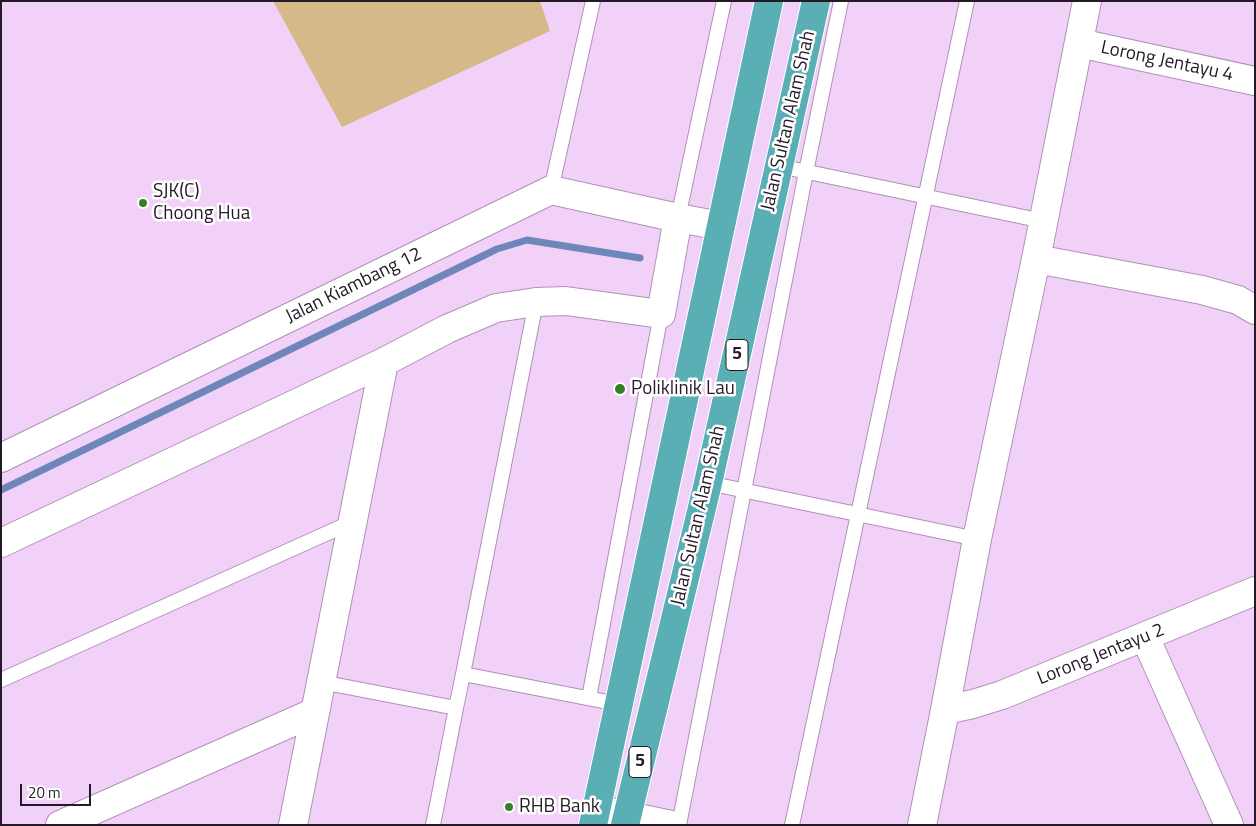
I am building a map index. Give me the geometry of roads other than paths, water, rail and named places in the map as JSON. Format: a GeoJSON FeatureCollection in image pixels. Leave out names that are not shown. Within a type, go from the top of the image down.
{"type":"FeatureCollection","features":[{"type":"Feature","properties":{"kind":"highway","name":"Jalan Sultan Alam Shah"},"geometry":{"type":"LineString","coordinates":[[595,817],[769,1]]}},
{"type":"Feature","properties":{"kind":"highway","name":"Jalan Sultan Alam Shah"},"geometry":{"type":"LineString","coordinates":[[625,820],[708,483],[816,1]]}},
{"type":"Feature","properties":{"kind":"street"},"geometry":{"type":"LineString","coordinates":[[922,825],[977,539],[1036,259],[1087,1]]}},
{"type":"Feature","properties":{"kind":"street","name":"Lorong Jentayu 4"},"geometry":{"type":"LineString","coordinates":[[1079,43],[1255,81]]}},
{"type":"Feature","properties":{"kind":"street"},"geometry":{"type":"LineString","coordinates":[[551,190],[721,226]]}},
{"type":"Feature","properties":{"kind":"street","name":"Jalan Kiambang 12"},"geometry":{"type":"LineString","coordinates":[[1,458],[551,190]]}},
{"type":"Feature","properties":{"kind":"street"},"geometry":{"type":"LineString","coordinates":[[1,543],[384,362],[447,329],[496,308],[536,302],[566,301],[660,314],[678,218]]}},
{"type":"Feature","properties":{"kind":"street"},"geometry":{"type":"LineString","coordinates":[[1036,259],[1202,290],[1238,300],[1255,310]]}},
{"type":"Feature","properties":{"kind":"street"},"geometry":{"type":"LineString","coordinates":[[293,825],[384,362]]}},
{"type":"Feature","properties":{"kind":"street","name":"Lorong Jentayu 2"},"geometry":{"type":"LineString","coordinates":[[945,710],[1002,695],[1255,592]]}},
{"type":"Feature","properties":{"kind":"street"},"geometry":{"type":"LineString","coordinates":[[1145,637],[1229,825]]}},
{"type":"Feature","properties":{"kind":"street"},"geometry":{"type":"LineString","coordinates":[[60,825],[315,712]]}},
{"type":"Feature","properties":{"kind":"street"},"geometry":{"type":"LineString","coordinates":[[595,817],[671,825]]}},
{"type":"Feature","properties":{"kind":"lane"},"geometry":{"type":"LineString","coordinates":[[551,190],[594,1]]}},
{"type":"Feature","properties":{"kind":"lane"},"geometry":{"type":"LineString","coordinates":[[678,218],[724,1]]}},
{"type":"Feature","properties":{"kind":"lane"},"geometry":{"type":"LineString","coordinates":[[679,825],[841,1]]}},
{"type":"Feature","properties":{"kind":"lane"},"geometry":{"type":"LineString","coordinates":[[792,825],[967,1]]}},
{"type":"Feature","properties":{"kind":"lane"},"geometry":{"type":"LineString","coordinates":[[779,166],[1043,221]]}},
{"type":"Feature","properties":{"kind":"lane"},"geometry":{"type":"LineString","coordinates":[[428,825],[433,825],[536,302]]}},
{"type":"Feature","properties":{"kind":"lane"},"geometry":{"type":"LineString","coordinates":[[590,698],[660,314]]}},
{"type":"Feature","properties":{"kind":"lane"},"geometry":{"type":"LineString","coordinates":[[708,483],[977,539]]}},
{"type":"Feature","properties":{"kind":"lane"},"geometry":{"type":"LineString","coordinates":[[1,680],[352,522]]}},
{"type":"Feature","properties":{"kind":"lane"},"geometry":{"type":"LineString","coordinates":[[463,674],[618,704]]}},
{"type":"Feature","properties":{"kind":"lane"},"geometry":{"type":"LineString","coordinates":[[321,682],[456,708]]}},
{"type":"Feature","properties":{"kind":"waterway"},"geometry":{"type":"LineString","coordinates":[[1,490],[497,249],[527,240],[640,258]]}},
{"type":"Feature","properties":{"kind":"place","name":"SJK(C) Choong Hua"},"geometry":{"type":"Point","coordinates":[143,203]}},
{"type":"Feature","properties":{"kind":"place","name":"Poliklinik Lau"},"geometry":{"type":"Point","coordinates":[620,389]}},
{"type":"Feature","properties":{"kind":"place","name":"RHB Bank"},"geometry":{"type":"Point","coordinates":[509,807]}}]}
